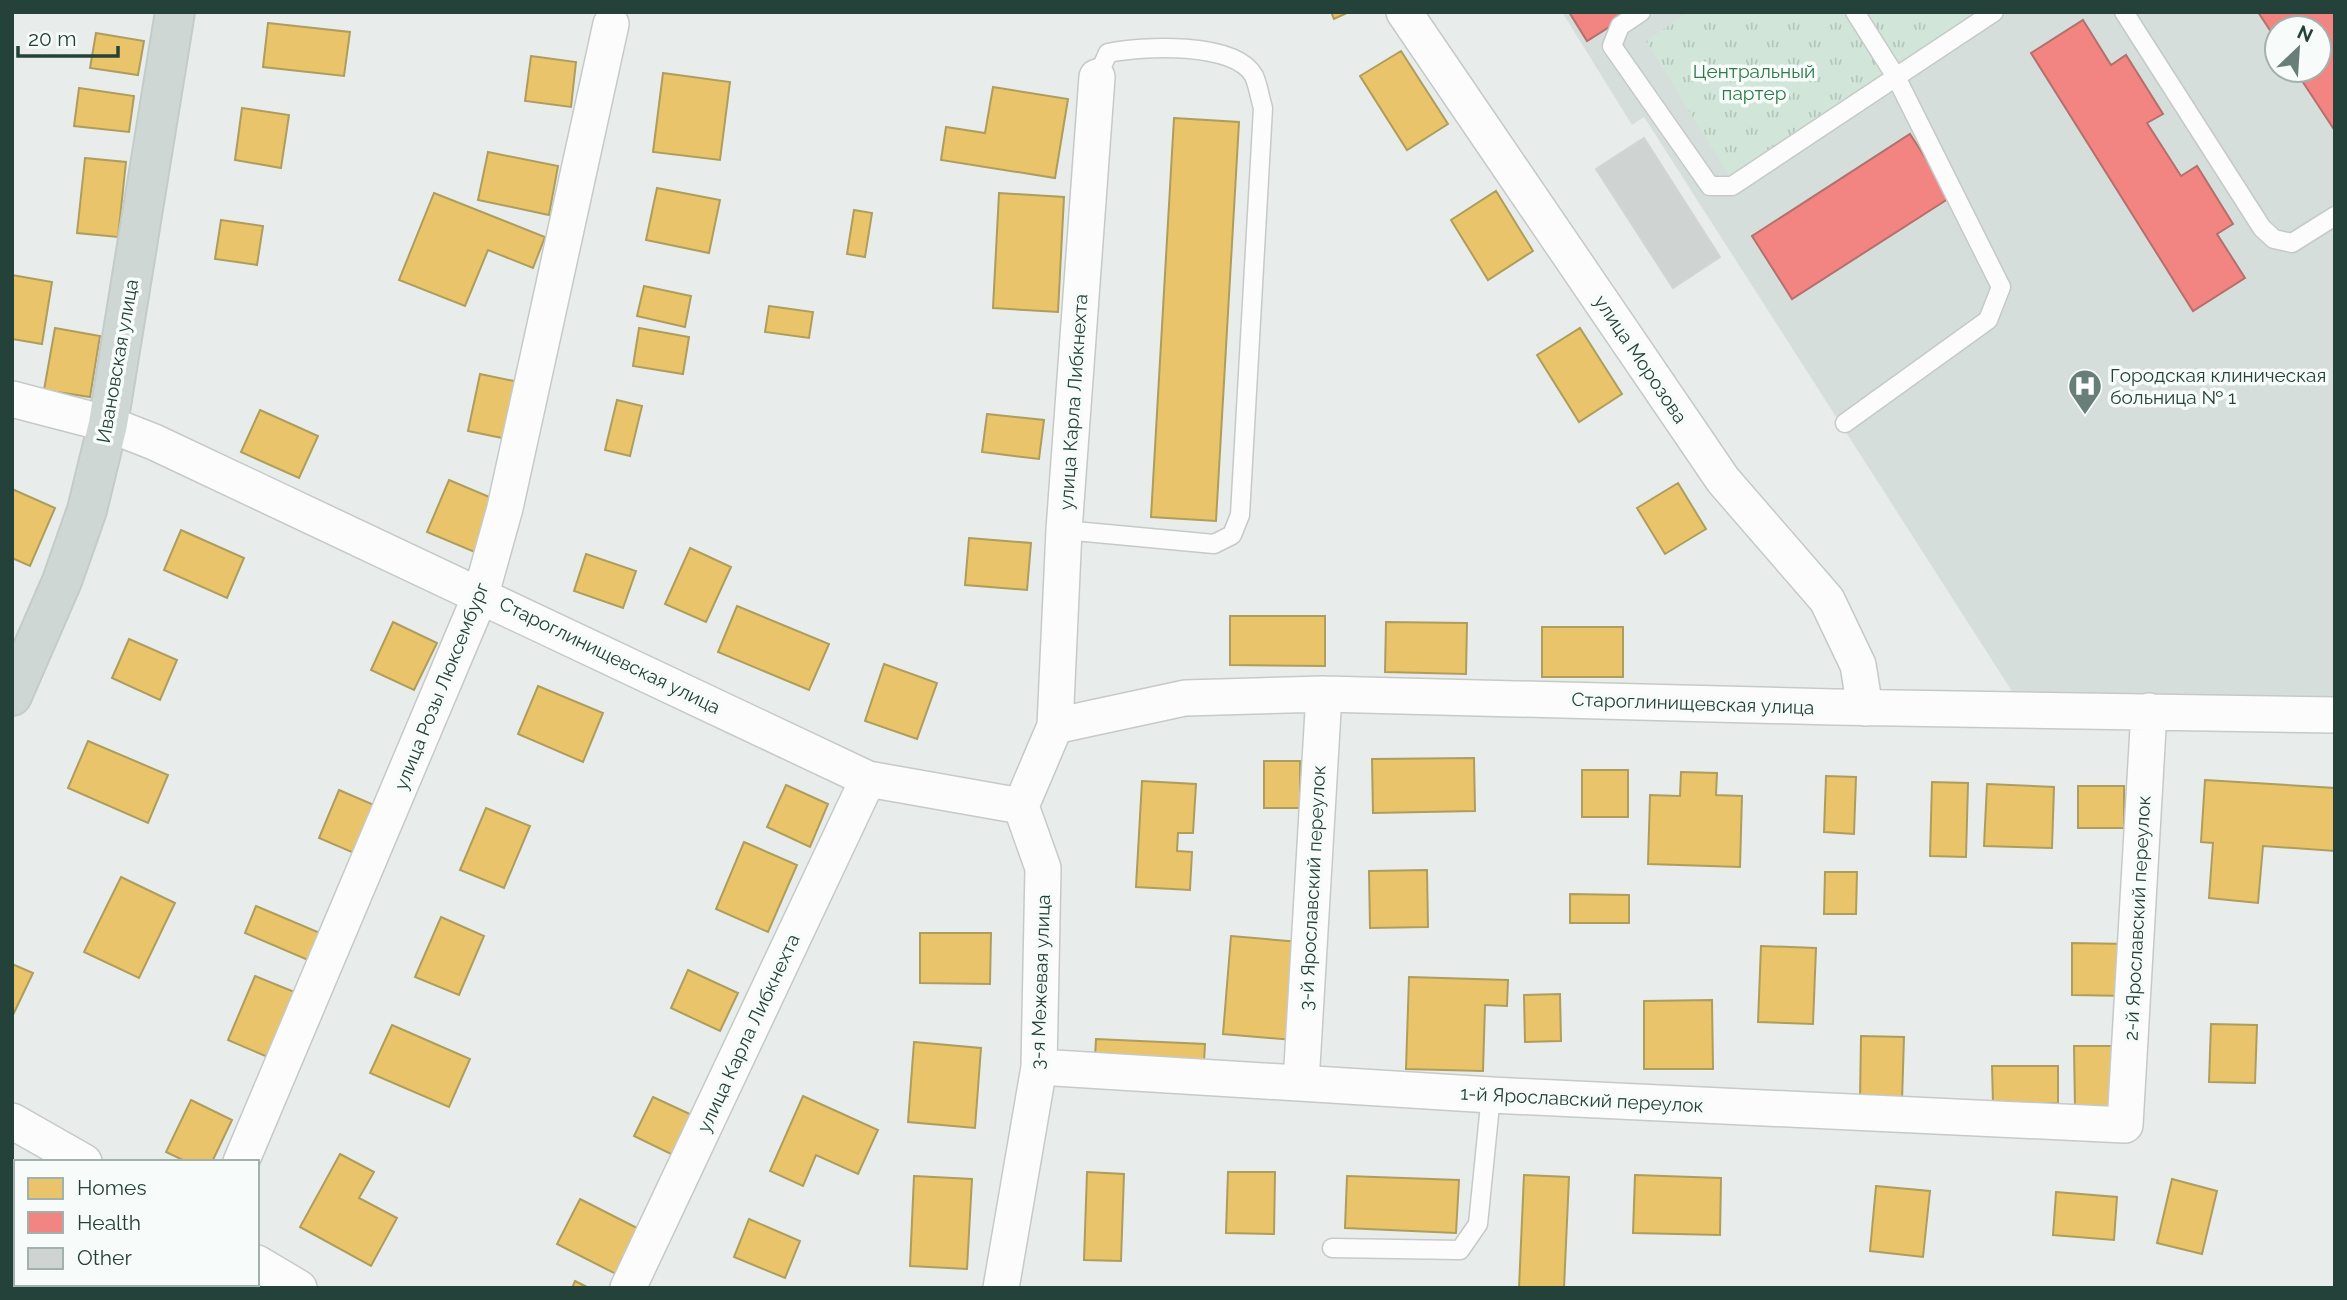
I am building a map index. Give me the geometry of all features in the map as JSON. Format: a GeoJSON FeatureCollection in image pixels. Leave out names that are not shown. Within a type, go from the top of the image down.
{"type":"FeatureCollection","features":[{"type":"Feature","properties":{"kind":"main road","name":"Ивановская улица"},"geometry":{"type":"LineString","coordinates":[[12,696],[62,581],[87,510],[108,424],[175,12]]}},
{"type":"Feature","properties":{"kind":"street","name":"улица Морозова"},"geometry":{"type":"LineString","coordinates":[[1404,12],[1723,480],[1828,600],[1858,665],[1865,708]]}},
{"type":"Feature","properties":{"kind":"street","name":"улица Розы Люксембург"},"geometry":{"type":"LineString","coordinates":[[242,1160],[481,594],[505,508],[611,24]]}},
{"type":"Feature","properties":{"kind":"street","name":"улица Карла Либкнехта"},"geometry":{"type":"LineString","coordinates":[[1055,726],[1064,530],[1097,77]]}},
{"type":"Feature","properties":{"kind":"street","name":"Староглинищевская улица"},"geometry":{"type":"LineString","coordinates":[[12,399],[108,424],[481,594],[868,779],[1021,806]]}},
{"type":"Feature","properties":{"kind":"street","name":"Староглинищевская улица"},"geometry":{"type":"LineString","coordinates":[[1055,726],[1185,698],[1324,694],[1865,708],[2335,715]]}},
{"type":"Feature","properties":{"kind":"street","name":"3-й Ярославский переулок"},"geometry":{"type":"LineString","coordinates":[[1301,1083],[1324,694]]}},
{"type":"Feature","properties":{"kind":"street","name":"2-й Ярославский переулок"},"geometry":{"type":"LineString","coordinates":[[2125,1125],[2149,711]]}},
{"type":"Feature","properties":{"kind":"street"},"geometry":{"type":"LineString","coordinates":[[1021,806],[1055,726]]}},
{"type":"Feature","properties":{"kind":"street","name":"улица Карла Либкнехта"},"geometry":{"type":"LineString","coordinates":[[628,1288],[868,779]]}},
{"type":"Feature","properties":{"kind":"street","name":"3-я Межевая улица"},"geometry":{"type":"LineString","coordinates":[[1001,1288],[1039,1068],[1043,868],[1021,806]]}},
{"type":"Feature","properties":{"kind":"street","name":"1-й Ярославский переулок"},"geometry":{"type":"LineString","coordinates":[[1039,1068],[1491,1095],[2125,1125]]}},
{"type":"Feature","properties":{"kind":"street"},"geometry":{"type":"LineString","coordinates":[[12,1121],[80,1160]]}},
{"type":"Feature","properties":{"kind":"street"},"geometry":{"type":"LineString","coordinates":[[259,1264],[299,1288]]}},
{"type":"Feature","properties":{"kind":"lane"},"geometry":{"type":"LineString","coordinates":[[1641,12],[1620,26],[1612,46],[1710,186],[1732,186],[1994,12]]}},
{"type":"Feature","properties":{"kind":"lane"},"geometry":{"type":"LineString","coordinates":[[1845,423],[1988,320],[2001,287],[1896,77],[1855,12]]}},
{"type":"Feature","properties":{"kind":"lane"},"geometry":{"type":"LineString","coordinates":[[2124,12],[2262,228],[2274,239],[2292,243],[2335,216]]}},
{"type":"Feature","properties":{"kind":"lane"},"geometry":{"type":"LineString","coordinates":[[1064,530],[1214,544],[1232,536],[1240,515],[1263,108],[1253,74],[1223,53],[1135,48],[1108,53],[1097,77]]}},
{"type":"Feature","properties":{"kind":"lane"},"geometry":{"type":"LineString","coordinates":[[1332,1248],[1460,1250],[1478,1224],[1491,1095]]}},
{"type":"Feature","properties":{"kind":"shaded area","name":"Городская клиническая больница № 1"},"geometry":{"type":"Polygon","coordinates":[[[1562,12],[2335,12],[2335,725],[2022,707],[1644,117],[1632,125],[1562,12]]]}},
{"type":"Feature","properties":{"kind":"green space","name":"Центральный партер"},"geometry":{"type":"Polygon","coordinates":[[[1689,12],[1978,12],[1733,182],[1646,41],[1689,12]]]}},
{"type":"Feature","properties":{"kind":"building: Homes"},"geometry":{"type":"Polygon","coordinates":[[[1331,12],[1349,12],[1334,19],[1331,12]]]}},
{"type":"Feature","properties":{"kind":"building: Homes"},"geometry":{"type":"Polygon","coordinates":[[[268,23],[350,32],[344,76],[263,67],[268,23]]]}},
{"type":"Feature","properties":{"kind":"building: Homes"},"geometry":{"type":"Polygon","coordinates":[[[96,33],[144,41],[138,75],[90,68],[96,33]]]}},
{"type":"Feature","properties":{"kind":"building: Homes"},"geometry":{"type":"Polygon","coordinates":[[[1401,51],[1448,124],[1407,150],[1360,76],[1401,51]]]}},
{"type":"Feature","properties":{"kind":"building: Homes"},"geometry":{"type":"Polygon","coordinates":[[[531,56],[576,62],[571,107],[525,101],[531,56]]]}},
{"type":"Feature","properties":{"kind":"building: Homes"},"geometry":{"type":"Polygon","coordinates":[[[663,73],[730,82],[720,160],[653,152],[663,73]]]}},
{"type":"Feature","properties":{"kind":"building: Homes"},"geometry":{"type":"Polygon","coordinates":[[[993,87],[1068,99],[1055,178],[941,160],[946,127],[985,133],[993,87]]]}},
{"type":"Feature","properties":{"kind":"building: Homes"},"geometry":{"type":"Polygon","coordinates":[[[79,88],[134,96],[129,132],[74,126],[79,88]]]}},
{"type":"Feature","properties":{"kind":"building: Homes"},"geometry":{"type":"Polygon","coordinates":[[[242,108],[289,115],[281,168],[235,160],[242,108]]]}},
{"type":"Feature","properties":{"kind":"building: Homes"},"geometry":{"type":"Polygon","coordinates":[[[1174,118],[1239,122],[1216,521],[1151,517],[1174,118]]]}},
{"type":"Feature","properties":{"kind":"building: Homes"},"geometry":{"type":"Polygon","coordinates":[[[488,152],[558,166],[549,215],[478,200],[488,152]]]}},
{"type":"Feature","properties":{"kind":"building: Homes"},"geometry":{"type":"Polygon","coordinates":[[[85,158],[126,162],[118,237],[77,233],[85,158]]]}},
{"type":"Feature","properties":{"kind":"building: Homes"},"geometry":{"type":"Polygon","coordinates":[[[657,188],[720,200],[709,253],[646,240],[657,188]]]}},
{"type":"Feature","properties":{"kind":"building: Homes"},"geometry":{"type":"Polygon","coordinates":[[[1496,191],[1533,251],[1488,280],[1451,220],[1496,191]]]}},
{"type":"Feature","properties":{"kind":"building: Homes"},"geometry":{"type":"Polygon","coordinates":[[[434,193],[545,237],[533,268],[488,250],[465,306],[399,280],[434,193]]]}},
{"type":"Feature","properties":{"kind":"building: Homes"},"geometry":{"type":"Polygon","coordinates":[[[999,193],[1064,197],[1058,312],[993,308],[999,193]]]}},
{"type":"Feature","properties":{"kind":"building: Homes"},"geometry":{"type":"Polygon","coordinates":[[[854,210],[872,213],[865,257],[847,254],[854,210]]]}},
{"type":"Feature","properties":{"kind":"building: Homes"},"geometry":{"type":"Polygon","coordinates":[[[221,220],[263,226],[257,265],[215,259],[221,220]]]}},
{"type":"Feature","properties":{"kind":"building: Homes"},"geometry":{"type":"Polygon","coordinates":[[[12,275],[52,282],[42,344],[12,339],[12,275]]]}},
{"type":"Feature","properties":{"kind":"building: Homes"},"geometry":{"type":"Polygon","coordinates":[[[644,286],[691,296],[685,327],[637,316],[644,286]]]}},
{"type":"Feature","properties":{"kind":"building: Homes"},"geometry":{"type":"Polygon","coordinates":[[[769,306],[813,312],[809,338],[765,332],[769,306]]]}},
{"type":"Feature","properties":{"kind":"building: Homes"},"geometry":{"type":"Polygon","coordinates":[[[55,328],[100,336],[90,397],[44,390],[55,328]]]}},
{"type":"Feature","properties":{"kind":"building: Homes"},"geometry":{"type":"Polygon","coordinates":[[[639,328],[689,337],[683,374],[633,366],[639,328]]]}},
{"type":"Feature","properties":{"kind":"building: Homes"},"geometry":{"type":"Polygon","coordinates":[[[1580,328],[1622,394],[1579,422],[1537,355],[1580,328]]]}},
{"type":"Feature","properties":{"kind":"building: Homes"},"geometry":{"type":"Polygon","coordinates":[[[480,374],[519,382],[507,439],[468,431],[480,374]]]}},
{"type":"Feature","properties":{"kind":"building: Homes"},"geometry":{"type":"Polygon","coordinates":[[[617,400],[642,406],[630,456],[605,450],[617,400]]]}},
{"type":"Feature","properties":{"kind":"building: Homes"},"geometry":{"type":"Polygon","coordinates":[[[260,410],[318,436],[299,478],[241,452],[260,410]]]}},
{"type":"Feature","properties":{"kind":"building: Homes"},"geometry":{"type":"Polygon","coordinates":[[[987,414],[1044,420],[1039,459],[982,452],[987,414]]]}},
{"type":"Feature","properties":{"kind":"building: Homes"},"geometry":{"type":"Polygon","coordinates":[[[449,480],[499,501],[477,553],[427,532],[449,480]]]}},
{"type":"Feature","properties":{"kind":"building: Homes"},"geometry":{"type":"Polygon","coordinates":[[[1678,483],[1706,529],[1665,554],[1637,508],[1678,483]]]}},
{"type":"Feature","properties":{"kind":"building: Homes"},"geometry":{"type":"Polygon","coordinates":[[[12,489],[55,508],[30,566],[12,558],[12,489]]]}},
{"type":"Feature","properties":{"kind":"building: Homes"},"geometry":{"type":"Polygon","coordinates":[[[181,530],[244,558],[227,598],[164,570],[181,530]]]}},
{"type":"Feature","properties":{"kind":"building: Homes"},"geometry":{"type":"Polygon","coordinates":[[[969,538],[1031,543],[1027,590],[965,585],[969,538]]]}},
{"type":"Feature","properties":{"kind":"building: Homes"},"geometry":{"type":"Polygon","coordinates":[[[690,548],[731,567],[706,622],[665,604],[690,548]]]}},
{"type":"Feature","properties":{"kind":"building: Homes"},"geometry":{"type":"Polygon","coordinates":[[[586,554],[636,571],[623,608],[574,591],[586,554]]]}},
{"type":"Feature","properties":{"kind":"building: Homes"},"geometry":{"type":"Polygon","coordinates":[[[737,606],[829,644],[809,690],[718,652],[737,606]]]}},
{"type":"Feature","properties":{"kind":"building: Homes"},"geometry":{"type":"Polygon","coordinates":[[[1230,616],[1325,616],[1325,666],[1230,665],[1230,616]]]}},
{"type":"Feature","properties":{"kind":"building: Homes"},"geometry":{"type":"Polygon","coordinates":[[[393,622],[437,643],[414,690],[371,670],[393,622]]]}},
{"type":"Feature","properties":{"kind":"building: Homes"},"geometry":{"type":"Polygon","coordinates":[[[1386,622],[1467,623],[1466,674],[1385,672],[1386,622]]]}},
{"type":"Feature","properties":{"kind":"building: Homes"},"geometry":{"type":"Polygon","coordinates":[[[1542,627],[1623,627],[1623,677],[1542,677],[1542,627]]]}},
{"type":"Feature","properties":{"kind":"building: Homes"},"geometry":{"type":"Polygon","coordinates":[[[129,639],[177,660],[160,700],[112,678],[129,639]]]}},
{"type":"Feature","properties":{"kind":"building: Homes"},"geometry":{"type":"Polygon","coordinates":[[[884,664],[937,683],[917,739],[865,721],[884,664]]]}},
{"type":"Feature","properties":{"kind":"building: Homes"},"geometry":{"type":"Polygon","coordinates":[[[538,686],[603,713],[583,762],[518,734],[538,686]]]}},
{"type":"Feature","properties":{"kind":"building: Homes"},"geometry":{"type":"Polygon","coordinates":[[[88,741],[168,775],[148,823],[68,788],[88,741]]]}},
{"type":"Feature","properties":{"kind":"building: Homes"},"geometry":{"type":"Polygon","coordinates":[[[1474,758],[1475,811],[1373,813],[1372,759],[1474,758]]]}},
{"type":"Feature","properties":{"kind":"building: Homes"},"geometry":{"type":"Polygon","coordinates":[[[1264,761],[1300,761],[1300,808],[1264,808],[1264,761]]]}},
{"type":"Feature","properties":{"kind":"building: Homes"},"geometry":{"type":"Polygon","coordinates":[[[1582,770],[1628,770],[1628,817],[1582,817],[1582,770]]]}},
{"type":"Feature","properties":{"kind":"building: Homes"},"geometry":{"type":"Polygon","coordinates":[[[1681,772],[1717,773],[1716,795],[1742,796],[1740,867],[1648,864],[1650,795],[1680,796],[1681,772]]]}},
{"type":"Feature","properties":{"kind":"building: Homes"},"geometry":{"type":"Polygon","coordinates":[[[1826,776],[1856,777],[1854,834],[1824,832],[1826,776]]]}},
{"type":"Feature","properties":{"kind":"building: Homes"},"geometry":{"type":"Polygon","coordinates":[[[2205,780],[2335,788],[2335,851],[2263,846],[2258,903],[2209,898],[2213,843],[2201,842],[2205,780]]]}},
{"type":"Feature","properties":{"kind":"building: Homes"},"geometry":{"type":"Polygon","coordinates":[[[1142,781],[1196,784],[1193,833],[1178,833],[1177,851],[1192,852],[1190,890],[1136,887],[1142,781]]]}},
{"type":"Feature","properties":{"kind":"building: Homes"},"geometry":{"type":"Polygon","coordinates":[[[1932,782],[1968,783],[1966,857],[1930,856],[1932,782]]]}},
{"type":"Feature","properties":{"kind":"building: Homes"},"geometry":{"type":"Polygon","coordinates":[[[1987,784],[2054,787],[2052,848],[1984,846],[1987,784]]]}},
{"type":"Feature","properties":{"kind":"building: Homes"},"geometry":{"type":"Polygon","coordinates":[[[786,785],[828,804],[810,847],[767,827],[786,785]]]}},
{"type":"Feature","properties":{"kind":"building: Homes"},"geometry":{"type":"Polygon","coordinates":[[[2078,786],[2124,786],[2124,828],[2078,828],[2078,786]]]}},
{"type":"Feature","properties":{"kind":"building: Homes"},"geometry":{"type":"Polygon","coordinates":[[[339,790],[374,805],[354,853],[319,838],[339,790]]]}},
{"type":"Feature","properties":{"kind":"building: Homes"},"geometry":{"type":"Polygon","coordinates":[[[486,808],[530,826],[504,888],[460,870],[486,808]]]}},
{"type":"Feature","properties":{"kind":"building: Homes"},"geometry":{"type":"Polygon","coordinates":[[[744,842],[797,865],[768,932],[716,909],[744,842]]]}},
{"type":"Feature","properties":{"kind":"building: Homes"},"geometry":{"type":"Polygon","coordinates":[[[1427,870],[1428,927],[1370,928],[1369,871],[1427,870]]]}},
{"type":"Feature","properties":{"kind":"building: Homes"},"geometry":{"type":"Polygon","coordinates":[[[1825,872],[1857,872],[1856,914],[1824,914],[1825,872]]]}},
{"type":"Feature","properties":{"kind":"building: Homes"},"geometry":{"type":"Polygon","coordinates":[[[121,877],[175,903],[139,978],[84,952],[121,877]]]}},
{"type":"Feature","properties":{"kind":"building: Homes"},"geometry":{"type":"Polygon","coordinates":[[[1570,894],[1629,895],[1629,923],[1570,923],[1570,894]]]}},
{"type":"Feature","properties":{"kind":"building: Homes"},"geometry":{"type":"Polygon","coordinates":[[[256,906],[320,933],[308,960],[245,933],[256,906]]]}},
{"type":"Feature","properties":{"kind":"building: Homes"},"geometry":{"type":"Polygon","coordinates":[[[441,917],[484,936],[459,995],[415,977],[441,917]]]}},
{"type":"Feature","properties":{"kind":"building: Homes"},"geometry":{"type":"Polygon","coordinates":[[[920,933],[991,933],[990,984],[920,983],[920,933]]]}},
{"type":"Feature","properties":{"kind":"building: Homes"},"geometry":{"type":"Polygon","coordinates":[[[1231,936],[1300,942],[1293,1040],[1223,1034],[1231,936]]]}},
{"type":"Feature","properties":{"kind":"building: Homes"},"geometry":{"type":"Polygon","coordinates":[[[2072,943],[2129,944],[2129,996],[2072,995],[2072,943]]]}},
{"type":"Feature","properties":{"kind":"building: Homes"},"geometry":{"type":"Polygon","coordinates":[[[1761,946],[1816,948],[1813,1024],[1758,1022],[1761,946]]]}},
{"type":"Feature","properties":{"kind":"building: Homes"},"geometry":{"type":"Polygon","coordinates":[[[12,964],[33,973],[12,1017],[12,964]]]}},
{"type":"Feature","properties":{"kind":"building: Homes"},"geometry":{"type":"Polygon","coordinates":[[[688,970],[738,993],[720,1031],[671,1008],[688,970]]]}},
{"type":"Feature","properties":{"kind":"building: Homes"},"geometry":{"type":"Polygon","coordinates":[[[255,976],[297,993],[270,1058],[228,1040],[255,976]]]}},
{"type":"Feature","properties":{"kind":"building: Homes"},"geometry":{"type":"Polygon","coordinates":[[[1409,977],[1508,980],[1507,1006],[1485,1005],[1483,1071],[1406,1069],[1409,977]]]}},
{"type":"Feature","properties":{"kind":"building: Homes"},"geometry":{"type":"Polygon","coordinates":[[[1560,994],[1561,1041],[1525,1042],[1524,995],[1560,994]]]}},
{"type":"Feature","properties":{"kind":"building: Homes"},"geometry":{"type":"Polygon","coordinates":[[[1712,1000],[1713,1069],[1644,1069],[1644,1001],[1712,1000]]]}},
{"type":"Feature","properties":{"kind":"building: Homes"},"geometry":{"type":"Polygon","coordinates":[[[2211,1024],[2257,1025],[2255,1083],[2209,1082],[2211,1024]]]}},
{"type":"Feature","properties":{"kind":"building: Homes"},"geometry":{"type":"Polygon","coordinates":[[[392,1025],[470,1059],[449,1107],[370,1073],[392,1025]]]}},
{"type":"Feature","properties":{"kind":"building: Homes"},"geometry":{"type":"Polygon","coordinates":[[[1861,1036],[1904,1037],[1902,1101],[1860,1100],[1861,1036]]]}},
{"type":"Feature","properties":{"kind":"building: Homes"},"geometry":{"type":"Polygon","coordinates":[[[1096,1039],[1205,1044],[1203,1079],[1094,1074],[1096,1039]]]}},
{"type":"Feature","properties":{"kind":"building: Homes"},"geometry":{"type":"Polygon","coordinates":[[[914,1042],[981,1048],[975,1128],[908,1122],[914,1042]]]}},
{"type":"Feature","properties":{"kind":"building: Homes"},"geometry":{"type":"Polygon","coordinates":[[[2074,1046],[2120,1046],[2120,1108],[2075,1109],[2074,1046]]]}},
{"type":"Feature","properties":{"kind":"building: Homes"},"geometry":{"type":"Polygon","coordinates":[[[1992,1066],[2058,1066],[2058,1103],[1993,1104],[1992,1066]]]}},
{"type":"Feature","properties":{"kind":"building: Homes"},"geometry":{"type":"Polygon","coordinates":[[[803,1096],[878,1130],[858,1174],[816,1155],[803,1186],[770,1171],[803,1096]]]}},
{"type":"Feature","properties":{"kind":"building: Homes"},"geometry":{"type":"Polygon","coordinates":[[[653,1097],[692,1115],[673,1155],[634,1136],[653,1097]]]}},
{"type":"Feature","properties":{"kind":"building: Homes"},"geometry":{"type":"Polygon","coordinates":[[[191,1100],[232,1120],[213,1160],[183,1160],[166,1152],[191,1100]]]}},
{"type":"Feature","properties":{"kind":"building: Homes"},"geometry":{"type":"Polygon","coordinates":[[[340,1154],[374,1172],[359,1198],[397,1218],[371,1266],[300,1227],[340,1154]]]}},
{"type":"Feature","properties":{"kind":"building: Homes"},"geometry":{"type":"Polygon","coordinates":[[[1087,1172],[1124,1174],[1121,1261],[1084,1260],[1087,1172]]]}},
{"type":"Feature","properties":{"kind":"building: Homes"},"geometry":{"type":"Polygon","coordinates":[[[1228,1172],[1275,1172],[1274,1234],[1226,1233],[1228,1172]]]}},
{"type":"Feature","properties":{"kind":"building: Homes"},"geometry":{"type":"Polygon","coordinates":[[[1524,1175],[1569,1177],[1564,1288],[1519,1288],[1524,1175]]]}},
{"type":"Feature","properties":{"kind":"building: Homes"},"geometry":{"type":"Polygon","coordinates":[[[1635,1175],[1721,1178],[1720,1235],[1633,1233],[1635,1175]]]}},
{"type":"Feature","properties":{"kind":"building: Homes"},"geometry":{"type":"Polygon","coordinates":[[[914,1176],[972,1179],[967,1269],[910,1266],[914,1176]]]}},
{"type":"Feature","properties":{"kind":"building: Homes"},"geometry":{"type":"Polygon","coordinates":[[[1347,1176],[1459,1180],[1456,1233],[1345,1228],[1347,1176]]]}},
{"type":"Feature","properties":{"kind":"building: Homes"},"geometry":{"type":"Polygon","coordinates":[[[2172,1179],[2217,1191],[2202,1254],[2157,1243],[2172,1179]]]}},
{"type":"Feature","properties":{"kind":"building: Homes"},"geometry":{"type":"Polygon","coordinates":[[[1876,1186],[1930,1191],[1923,1257],[1870,1251],[1876,1186]]]}},
{"type":"Feature","properties":{"kind":"building: Homes"},"geometry":{"type":"Polygon","coordinates":[[[2056,1192],[2117,1197],[2114,1240],[2053,1235],[2056,1192]]]}},
{"type":"Feature","properties":{"kind":"building: Homes"},"geometry":{"type":"Polygon","coordinates":[[[580,1199],[641,1230],[618,1275],[557,1244],[580,1199]]]}},
{"type":"Feature","properties":{"kind":"building: Homes"},"geometry":{"type":"Polygon","coordinates":[[[749,1219],[800,1241],[785,1278],[734,1257],[749,1219]]]}},
{"type":"Feature","properties":{"kind":"building: Homes"},"geometry":{"type":"Polygon","coordinates":[[[575,1281],[589,1288],[572,1288],[575,1281]]]}},
{"type":"Feature","properties":{"kind":"building: Homes"},"geometry":{"type":"Polygon","coordinates":[[[102,1286],[170,1286],[169,1288],[101,1288],[102,1286]]]}},
{"type":"Feature","properties":{"kind":"building: Health"},"geometry":{"type":"Polygon","coordinates":[[[1569,12],[1633,12],[1587,41],[1569,12]]]}},
{"type":"Feature","properties":{"kind":"building: Health"},"geometry":{"type":"Polygon","coordinates":[[[2258,12],[2335,12],[2335,131],[2304,84],[2333,84],[2333,14],[2263,14],[2263,20],[2258,12]]]}},
{"type":"Feature","properties":{"kind":"building: Health"},"geometry":{"type":"Polygon","coordinates":[[[2083,20],[2111,65],[2126,55],[2163,114],[2147,123],[2181,176],[2197,166],[2233,224],[2217,234],[2245,278],[2193,311],[2031,53],[2083,20]]]}},
{"type":"Feature","properties":{"kind":"building: Health"},"geometry":{"type":"Polygon","coordinates":[[[1910,134],[1951,197],[1792,299],[1752,236],[1910,134]]]}},
{"type":"Feature","properties":{"kind":"building: Other"},"geometry":{"type":"Polygon","coordinates":[[[1644,138],[1720,257],[1673,288],[1596,169],[1644,138]]]}},
{"type":"Feature","properties":{"kind":"place","name":"Городская клиническая больница № 1"},"geometry":{"type":"Point","coordinates":[2085,416]}}]}
